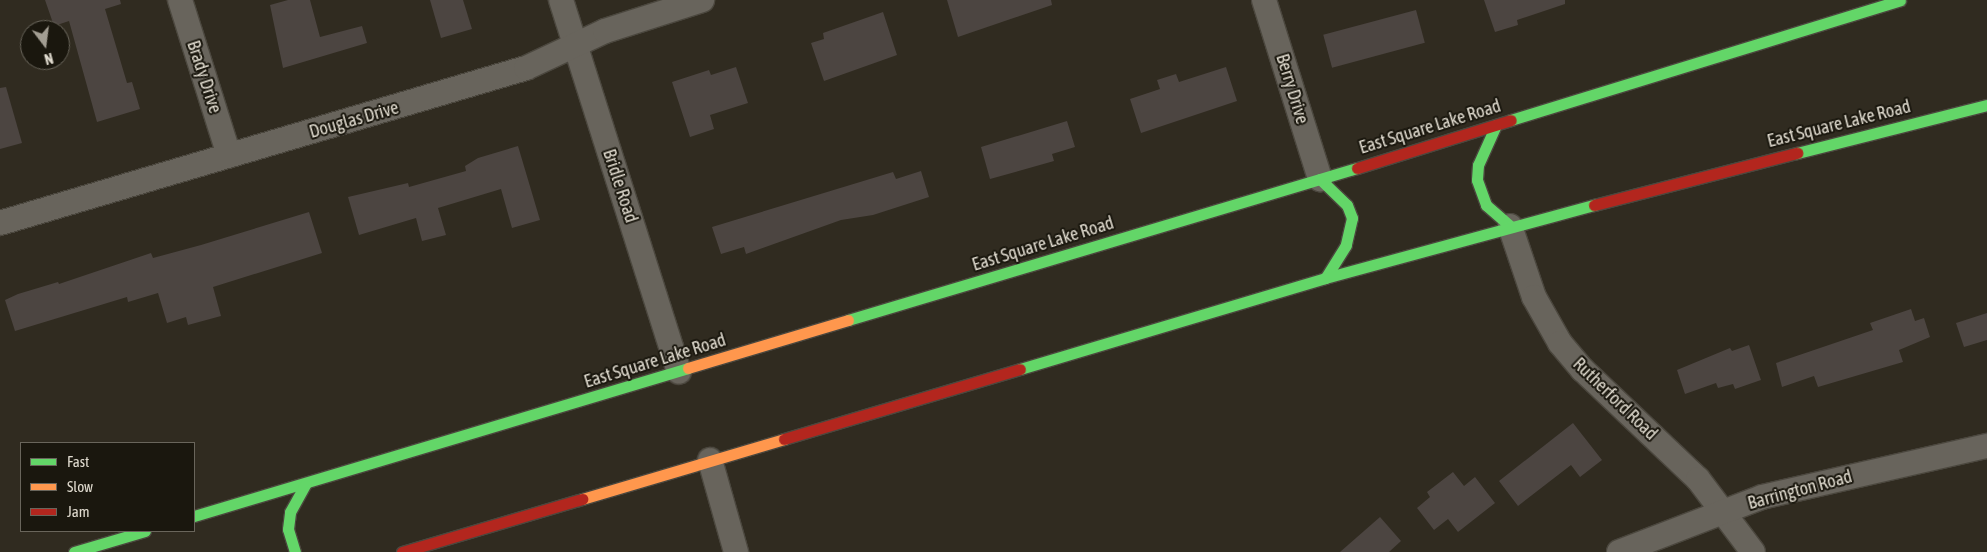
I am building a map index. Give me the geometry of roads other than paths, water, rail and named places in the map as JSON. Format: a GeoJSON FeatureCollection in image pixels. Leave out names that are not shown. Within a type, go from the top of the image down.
{"type":"FeatureCollection","features":[{"type":"Feature","properties":{"kind":"highway","name":"East Square Lake Road"},"geometry":{"type":"LineString","coordinates":[[195,516],[1320,179],[1900,0]]}},
{"type":"Feature","properties":{"kind":"highway","name":"East Square Lake Road"},"geometry":{"type":"LineString","coordinates":[[402,552],[1325,278],[1510,226],[1987,105]]}},
{"type":"Feature","properties":{"kind":"highway"},"geometry":{"type":"LineString","coordinates":[[1496,125],[1478,165],[1477,180],[1486,205],[1510,226]]}},
{"type":"Feature","properties":{"kind":"highway"},"geometry":{"type":"LineString","coordinates":[[1320,179],[1342,199],[1352,218],[1346,245],[1325,278]]}},
{"type":"Feature","properties":{"kind":"highway"},"geometry":{"type":"LineString","coordinates":[[295,552],[288,529],[290,512],[306,483]]}},
{"type":"Feature","properties":{"kind":"highway"},"geometry":{"type":"LineString","coordinates":[[74,552],[142,532]]}},
{"type":"Feature","properties":{"kind":"street","name":"Brady Drive"},"geometry":{"type":"LineString","coordinates":[[180,0],[229,155]]}},
{"type":"Feature","properties":{"kind":"street","name":"Bridle Road"},"geometry":{"type":"LineString","coordinates":[[561,0],[679,372]]}},
{"type":"Feature","properties":{"kind":"street","name":"Douglas Drive"},"geometry":{"type":"LineString","coordinates":[[0,222],[526,68],[575,43],[702,0]]}},
{"type":"Feature","properties":{"kind":"street","name":"Berry Drive"},"geometry":{"type":"LineString","coordinates":[[1264,0],[1320,179]]}},
{"type":"Feature","properties":{"kind":"street","name":"Rutherford Road"},"geometry":{"type":"LineString","coordinates":[[1510,226],[1534,297],[1560,343],[1583,370],[1698,479],[1753,552]]}},
{"type":"Feature","properties":{"kind":"street","name":"Barrington Road"},"geometry":{"type":"LineString","coordinates":[[1619,552],[1762,497],[1987,446]]}},
{"type":"Feature","properties":{"kind":"street"},"geometry":{"type":"LineString","coordinates":[[710,460],[736,552]]}}]}
